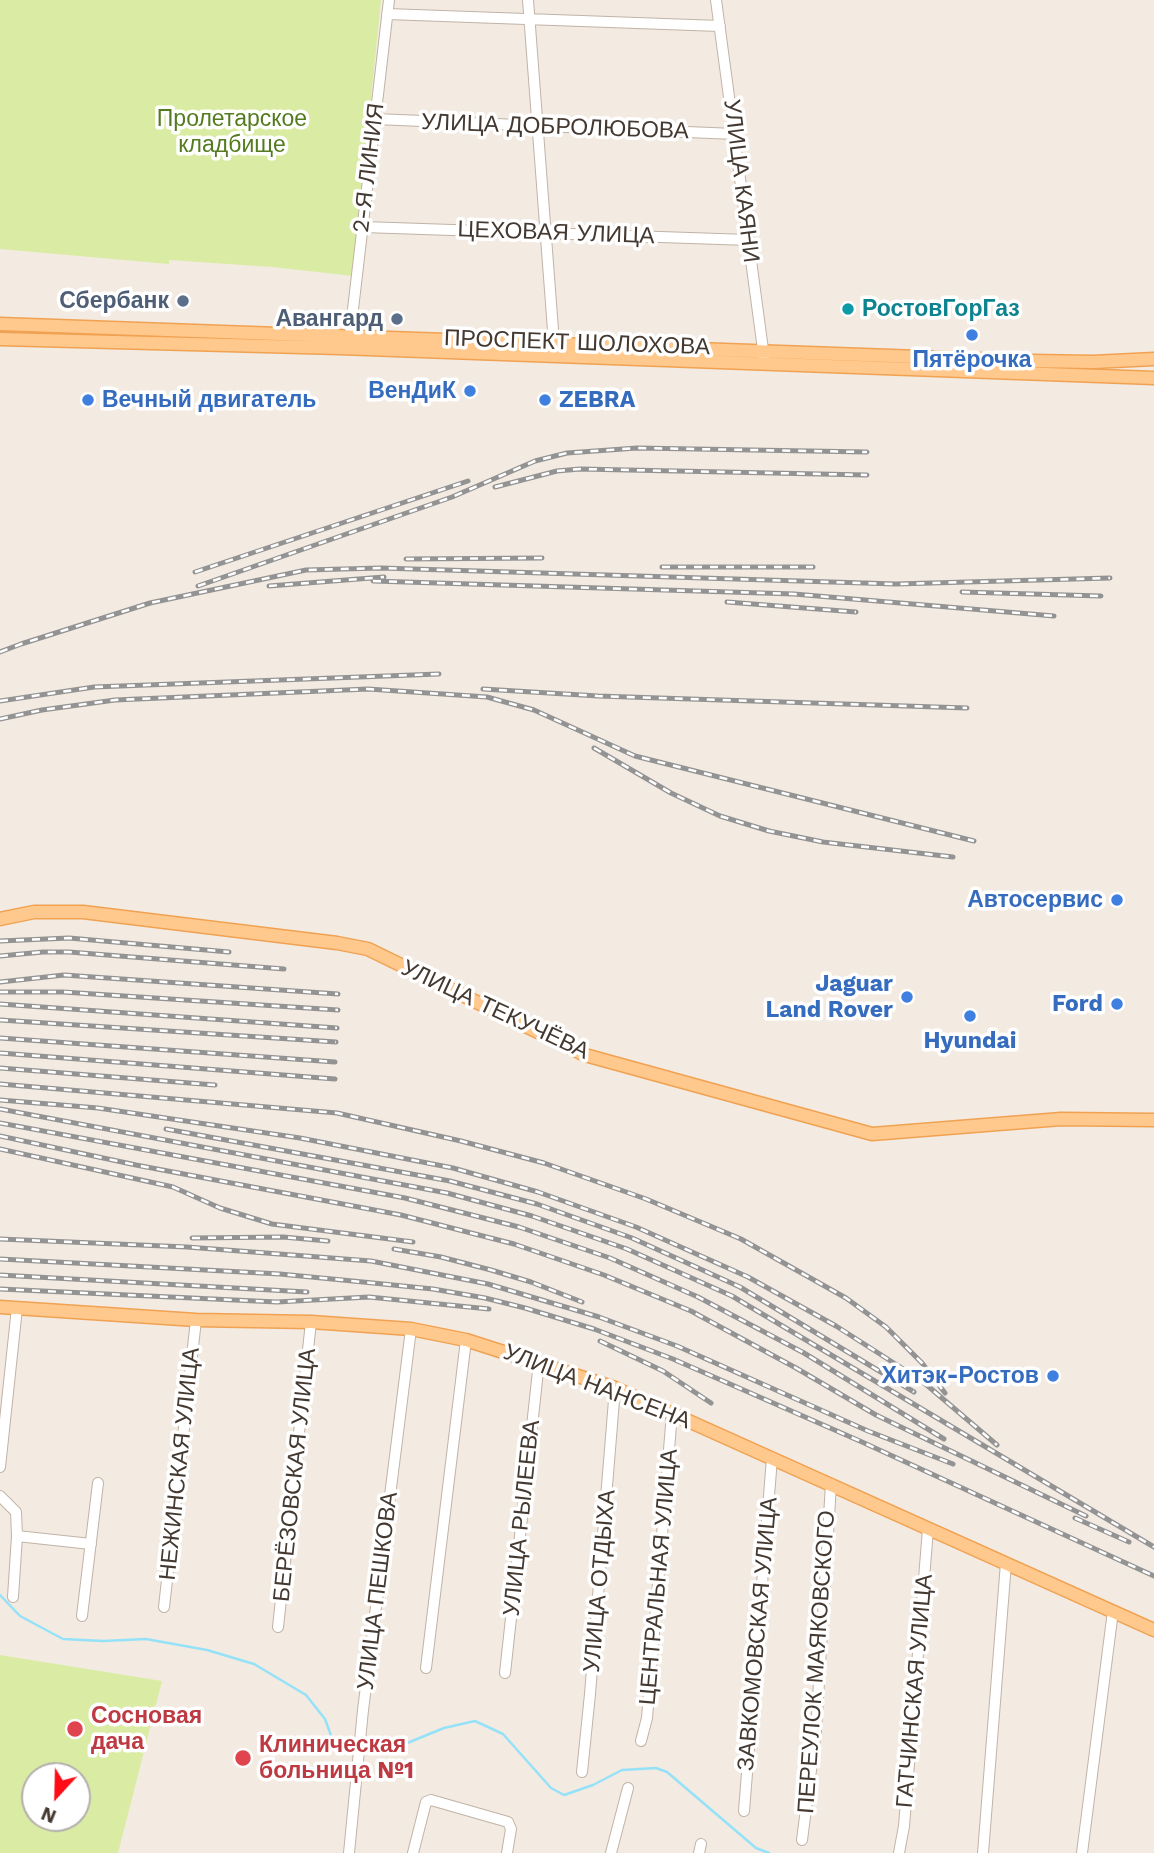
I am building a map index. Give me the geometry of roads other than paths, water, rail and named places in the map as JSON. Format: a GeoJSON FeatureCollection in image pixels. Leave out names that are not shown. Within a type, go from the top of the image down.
{"type":"FeatureCollection","features":[{"type":"Feature","properties":{"kind":"main road","name":"ПРОСПЕКТ ШОЛОХОВА"},"geometry":{"type":"LineString","coordinates":[[0,324],[554,343],[1154,378]]}},
{"type":"Feature","properties":{"kind":"main road","name":"ПРОСПЕКТ ШОЛОХОВА"},"geometry":{"type":"LineString","coordinates":[[0,339],[764,357],[1070,362],[1154,359]]}},
{"type":"Feature","properties":{"kind":"main road","name":"УЛИЦА ТЕКУЧЁВА"},"geometry":{"type":"LineString","coordinates":[[0,919],[34,912],[83,912],[368,949],[585,1055],[872,1134],[1061,1119],[1154,1120]]}},
{"type":"Feature","properties":{"kind":"main road","name":"УЛИЦА НАНСЕНА"},"geometry":{"type":"LineString","coordinates":[[0,1307],[196,1320],[311,1322],[411,1329],[466,1340],[615,1388],[1154,1630]]}},
{"type":"Feature","properties":{"kind":"street","name":"2-Я ЛИНИЯ"},"geometry":{"type":"LineString","coordinates":[[350,335],[389,0]]}},
{"type":"Feature","properties":{"kind":"street"},"geometry":{"type":"LineString","coordinates":[[528,0],[554,343]]}},
{"type":"Feature","properties":{"kind":"street","name":"УЛИЦА КАЯНИ"},"geometry":{"type":"LineString","coordinates":[[716,0],[764,357]]}},
{"type":"Feature","properties":{"kind":"street"},"geometry":{"type":"LineString","coordinates":[[387,13],[720,26]]}},
{"type":"Feature","properties":{"kind":"street","name":"УЛИЦА ДОБРОЛЮБОВА"},"geometry":{"type":"LineString","coordinates":[[375,119],[735,134]]}},
{"type":"Feature","properties":{"kind":"street","name":"ЦЕХОВАЯ УЛИЦА"},"geometry":{"type":"LineString","coordinates":[[363,226],[748,240]]}},
{"type":"Feature","properties":{"kind":"street"},"geometry":{"type":"LineString","coordinates":[[0,1467],[4,1387],[17,1308]]}},
{"type":"Feature","properties":{"kind":"street","name":"НЕЖИНСКАЯ УЛИЦА"},"geometry":{"type":"LineString","coordinates":[[164,1607],[196,1320]]}},
{"type":"Feature","properties":{"kind":"street","name":"БЕРЁЗОВСКАЯ УЛИЦА"},"geometry":{"type":"LineString","coordinates":[[278,1627],[311,1322]]}},
{"type":"Feature","properties":{"kind":"street","name":"УЛИЦА ПЕШКОВА"},"geometry":{"type":"LineString","coordinates":[[349,1853],[363,1710],[411,1329]]}},
{"type":"Feature","properties":{"kind":"street"},"geometry":{"type":"LineString","coordinates":[[426,1668],[466,1340]]}},
{"type":"Feature","properties":{"kind":"street","name":"УЛИЦА РЫЛЕЕВА"},"geometry":{"type":"LineString","coordinates":[[505,1673],[539,1362]]}},
{"type":"Feature","properties":{"kind":"street","name":"УЛИЦА ОТДЫХА"},"geometry":{"type":"LineString","coordinates":[[582,1772],[615,1388]]}},
{"type":"Feature","properties":{"kind":"street","name":"ЦЕНТРАЛЬНАЯ УЛИЦА"},"geometry":{"type":"LineString","coordinates":[[641,1741],[647,1718],[672,1413]]}},
{"type":"Feature","properties":{"kind":"street","name":"ЗАВКОМОВСКАЯ УЛИЦА"},"geometry":{"type":"LineString","coordinates":[[744,1811],[772,1458]]}},
{"type":"Feature","properties":{"kind":"street"},"geometry":{"type":"LineString","coordinates":[[82,1616],[98,1483]]}},
{"type":"Feature","properties":{"kind":"street","name":"ПЕРЕУЛОК МАЯКОВСКОГО"},"geometry":{"type":"LineString","coordinates":[[802,1840],[817,1731],[831,1484]]}},
{"type":"Feature","properties":{"kind":"street"},"geometry":{"type":"LineString","coordinates":[[0,1496],[16,1512],[13,1597]]}},
{"type":"Feature","properties":{"kind":"street","name":"ГАТЧИНСКАЯ УЛИЦА"},"geometry":{"type":"LineString","coordinates":[[899,1853],[905,1812],[928,1529]]}},
{"type":"Feature","properties":{"kind":"street"},"geometry":{"type":"LineString","coordinates":[[17,1535],[91,1544]]}},
{"type":"Feature","properties":{"kind":"street"},"geometry":{"type":"LineString","coordinates":[[983,1853],[1006,1563]]}},
{"type":"Feature","properties":{"kind":"street"},"geometry":{"type":"LineString","coordinates":[[1083,1853],[1113,1611]]}},
{"type":"Feature","properties":{"kind":"street"},"geometry":{"type":"LineString","coordinates":[[611,1853],[628,1788]]}},
{"type":"Feature","properties":{"kind":"street"},"geometry":{"type":"LineString","coordinates":[[413,1853],[426,1802],[432,1800],[508,1822],[511,1829],[507,1853]]}},
{"type":"Feature","properties":{"kind":"waterway"},"geometry":{"type":"LineString","coordinates":[[0,1595],[20,1616],[63,1639],[146,1639],[207,1650],[254,1664],[306,1695],[325,1719],[333,1741],[355,1751]]}},
{"type":"Feature","properties":{"kind":"waterway"},"geometry":{"type":"LineString","coordinates":[[362,1752],[395,1748],[444,1728],[475,1721],[503,1734],[551,1788],[564,1795],[593,1785],[622,1770],[656,1768],[667,1772],[756,1848],[769,1853]]}},
{"type":"Feature","properties":{"kind":"railway"},"geometry":{"type":"LineString","coordinates":[[198,586],[452,497],[535,461],[567,453],[637,448],[867,452]]}},
{"type":"Feature","properties":{"kind":"railway"},"geometry":{"type":"LineString","coordinates":[[495,487],[557,471],[580,469],[867,475]]}},
{"type":"Feature","properties":{"kind":"railway"},"geometry":{"type":"LineString","coordinates":[[195,572],[468,481]]}},
{"type":"Feature","properties":{"kind":"railway"},"geometry":{"type":"LineString","coordinates":[[406,559],[542,558]]}},
{"type":"Feature","properties":{"kind":"railway"},"geometry":{"type":"LineString","coordinates":[[662,567],[813,567]]}},
{"type":"Feature","properties":{"kind":"railway"},"geometry":{"type":"LineString","coordinates":[[0,652],[150,603],[306,570],[381,568],[896,584],[1110,578]]}},
{"type":"Feature","properties":{"kind":"railway"},"geometry":{"type":"LineString","coordinates":[[269,586],[384,577]]}},
{"type":"Feature","properties":{"kind":"railway"},"geometry":{"type":"LineString","coordinates":[[373,581],[794,594],[1054,616]]}},
{"type":"Feature","properties":{"kind":"railway"},"geometry":{"type":"LineString","coordinates":[[962,592],[1101,596]]}},
{"type":"Feature","properties":{"kind":"railway"},"geometry":{"type":"LineString","coordinates":[[727,602],[856,612]]}},
{"type":"Feature","properties":{"kind":"railway"},"geometry":{"type":"LineString","coordinates":[[0,701],[94,687],[439,674]]}},
{"type":"Feature","properties":{"kind":"railway"},"geometry":{"type":"LineString","coordinates":[[0,719],[115,700],[368,689],[487,697],[534,710],[635,756],[974,841]]}},
{"type":"Feature","properties":{"kind":"railway"},"geometry":{"type":"LineString","coordinates":[[483,689],[598,696],[967,708]]}},
{"type":"Feature","properties":{"kind":"railway"},"geometry":{"type":"LineString","coordinates":[[594,748],[671,793],[720,816],[769,831],[823,842],[953,857]]}},
{"type":"Feature","properties":{"kind":"railway"},"geometry":{"type":"LineString","coordinates":[[0,941],[69,938],[229,952]]}},
{"type":"Feature","properties":{"kind":"railway"},"geometry":{"type":"LineString","coordinates":[[0,956],[69,952],[284,969]]}},
{"type":"Feature","properties":{"kind":"railway"},"geometry":{"type":"LineString","coordinates":[[0,982],[64,975],[338,994]]}},
{"type":"Feature","properties":{"kind":"railway"},"geometry":{"type":"LineString","coordinates":[[0,992],[63,992],[338,1010]]}},
{"type":"Feature","properties":{"kind":"railway"},"geometry":{"type":"LineString","coordinates":[[0,1004],[337,1028]]}},
{"type":"Feature","properties":{"kind":"railway"},"geometry":{"type":"LineString","coordinates":[[0,1020],[336,1042]]}},
{"type":"Feature","properties":{"kind":"railway"},"geometry":{"type":"LineString","coordinates":[[0,1038],[335,1062]]}},
{"type":"Feature","properties":{"kind":"railway"},"geometry":{"type":"LineString","coordinates":[[0,1053],[335,1079]]}},
{"type":"Feature","properties":{"kind":"railway"},"geometry":{"type":"LineString","coordinates":[[0,1068],[215,1085]]}},
{"type":"Feature","properties":{"kind":"railway"},"geometry":{"type":"LineString","coordinates":[[0,1084],[337,1113],[544,1163],[646,1199],[741,1239],[846,1298],[886,1327],[922,1363],[945,1393]]}},
{"type":"Feature","properties":{"kind":"railway"},"geometry":{"type":"LineString","coordinates":[[0,1100],[98,1108],[300,1138],[453,1168],[538,1192],[636,1227],[748,1277],[836,1326],[922,1381],[997,1445]]}},
{"type":"Feature","properties":{"kind":"railway"},"geometry":{"type":"LineString","coordinates":[[0,1109],[447,1193],[532,1216],[627,1249],[732,1296],[1154,1547]]}},
{"type":"Feature","properties":{"kind":"railway"},"geometry":{"type":"LineString","coordinates":[[0,1123],[405,1198],[519,1227],[610,1258],[698,1297],[804,1353],[944,1439]]}},
{"type":"Feature","properties":{"kind":"railway"},"geometry":{"type":"LineString","coordinates":[[166,1129],[450,1181],[537,1204],[632,1238],[740,1287],[914,1392]]}},
{"type":"Feature","properties":{"kind":"railway"},"geometry":{"type":"LineString","coordinates":[[0,1136],[136,1165],[401,1215],[514,1244],[604,1275],[691,1311],[876,1415],[1086,1516]]}},
{"type":"Feature","properties":{"kind":"railway"},"geometry":{"type":"LineString","coordinates":[[0,1149],[173,1187],[220,1208],[272,1224],[413,1242]]}},
{"type":"Feature","properties":{"kind":"railway"},"geometry":{"type":"LineString","coordinates":[[192,1238],[283,1237],[328,1241]]}},
{"type":"Feature","properties":{"kind":"railway"},"geometry":{"type":"LineString","coordinates":[[0,1239],[187,1247],[371,1261],[488,1284],[599,1317],[677,1346],[868,1431],[953,1464]]}},
{"type":"Feature","properties":{"kind":"railway"},"geometry":{"type":"LineString","coordinates":[[394,1249],[441,1257],[491,1270],[582,1302]]}},
{"type":"Feature","properties":{"kind":"railway"},"geometry":{"type":"LineString","coordinates":[[0,1259],[280,1274],[433,1289],[525,1308],[594,1329],[673,1359],[1154,1576]]}},
{"type":"Feature","properties":{"kind":"railway"},"geometry":{"type":"LineString","coordinates":[[0,1275],[307,1292]]}},
{"type":"Feature","properties":{"kind":"railway"},"geometry":{"type":"LineString","coordinates":[[0,1289],[277,1302],[369,1297],[489,1309]]}},
{"type":"Feature","properties":{"kind":"railway"},"geometry":{"type":"LineString","coordinates":[[600,1341],[663,1371],[711,1403]]}},
{"type":"Feature","properties":{"kind":"railway"},"geometry":{"type":"LineString","coordinates":[[1075,1518],[1129,1542]]}},
{"type":"Feature","properties":{"kind":"place","name":"Сбербанк"},"geometry":{"type":"Point","coordinates":[183,301]}},
{"type":"Feature","properties":{"kind":"place","name":"РостовГорГаз"},"geometry":{"type":"Point","coordinates":[848,309]}},
{"type":"Feature","properties":{"kind":"place","name":"Авангард"},"geometry":{"type":"Point","coordinates":[397,319]}},
{"type":"Feature","properties":{"kind":"place","name":"Пятёрочка"},"geometry":{"type":"Point","coordinates":[972,335]}},
{"type":"Feature","properties":{"kind":"place","name":"ВенДиК"},"geometry":{"type":"Point","coordinates":[470,391]}},
{"type":"Feature","properties":{"kind":"place","name":"Вечный двигатель"},"geometry":{"type":"Point","coordinates":[88,400]}},
{"type":"Feature","properties":{"kind":"place","name":"ZEBRA"},"geometry":{"type":"Point","coordinates":[545,400]}},
{"type":"Feature","properties":{"kind":"place","name":"Автосервис"},"geometry":{"type":"Point","coordinates":[1117,900]}},
{"type":"Feature","properties":{"kind":"place","name":"Jaguar Land Rover"},"geometry":{"type":"Point","coordinates":[907,997]}},
{"type":"Feature","properties":{"kind":"place","name":"Ford"},"geometry":{"type":"Point","coordinates":[1117,1004]}},
{"type":"Feature","properties":{"kind":"place","name":"Hyundai"},"geometry":{"type":"Point","coordinates":[970,1016]}},
{"type":"Feature","properties":{"kind":"place","name":"Хитэк-Ростов"},"geometry":{"type":"Point","coordinates":[1053,1376]}},
{"type":"Feature","properties":{"kind":"place","name":"Сосновая дача"},"geometry":{"type":"Point","coordinates":[75,1729]}},
{"type":"Feature","properties":{"kind":"place","name":"Клиническая больница №1"},"geometry":{"type":"Point","coordinates":[243,1758]}},
{"type":"Feature","properties":{"kind":"park label","name":"Пролетарское кладбище"},"geometry":{"type":"Point","coordinates":[232,132]}}]}
